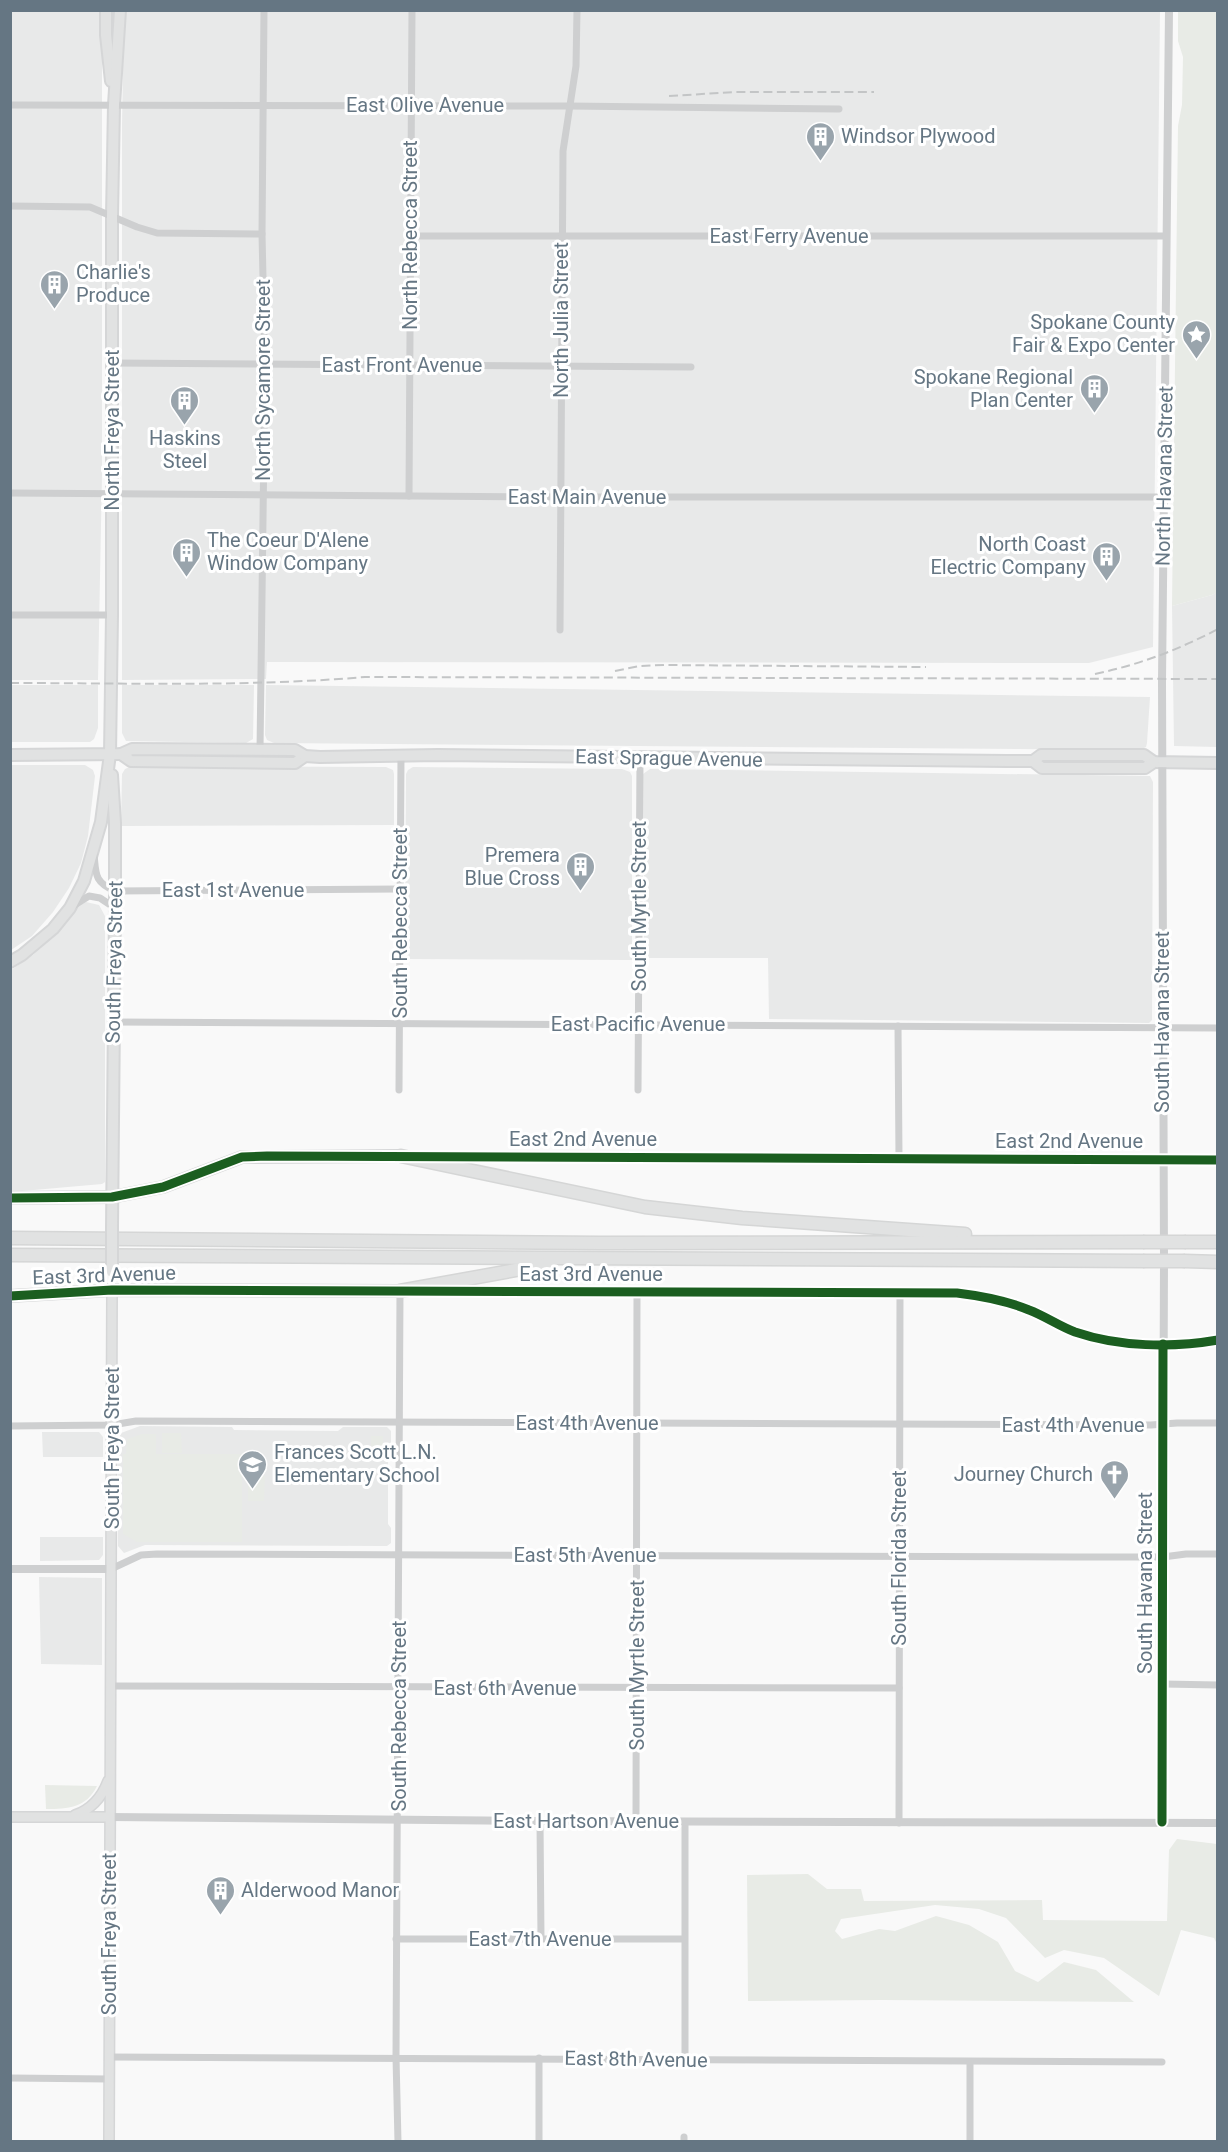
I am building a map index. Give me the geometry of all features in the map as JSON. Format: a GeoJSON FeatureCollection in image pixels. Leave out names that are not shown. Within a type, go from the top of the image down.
{"type":"FeatureCollection","features":[{"type":"Feature","properties":{"kind":"highway"},"geometry":{"type":"LineString","coordinates":[[401,1156],[645,1208],[742,1218],[1095,1242]]}},
{"type":"Feature","properties":{"kind":"highway"},"geometry":{"type":"LineString","coordinates":[[10,1238],[588,1243],[1218,1242]]}},
{"type":"Feature","properties":{"kind":"highway"},"geometry":{"type":"LineString","coordinates":[[10,1255],[1218,1262]]}},
{"type":"Feature","properties":{"kind":"highway"},"geometry":{"type":"LineString","coordinates":[[400,1291],[579,1258]]}},
{"type":"Feature","properties":{"kind":"main road","name":"North Freya Street"},"geometry":{"type":"LineString","coordinates":[[106,10],[106,35],[114,105]]}},
{"type":"Feature","properties":{"kind":"main road","name":"North Freya Street"},"geometry":{"type":"LineString","coordinates":[[115,754],[112,615],[112,216],[114,105],[120,10]]}},
{"type":"Feature","properties":{"kind":"main road","name":"East Sprague Avenue"},"geometry":{"type":"LineString","coordinates":[[10,755],[115,754],[132,749],[295,750],[305,756],[1033,761],[1042,768],[1067,769],[1145,768],[1158,762],[1218,763]]}},
{"type":"Feature","properties":{"kind":"main road","name":"East Sprague Avenue"},"geometry":{"type":"LineString","coordinates":[[115,754],[131,761],[295,763],[305,756]]}},
{"type":"Feature","properties":{"kind":"main road"},"geometry":{"type":"LineString","coordinates":[[10,962],[38,942],[70,908],[84,881],[102,822],[115,754]]}},
{"type":"Feature","properties":{"kind":"main road","name":"South Freya Street"},"geometry":{"type":"LineString","coordinates":[[109,2142],[111,1228],[115,754]]}},
{"type":"Feature","properties":{"kind":"main road","name":"East 2nd Avenue"},"geometry":{"type":"LineString","coordinates":[[10,1198],[112,1197],[163,1187],[242,1157],[267,1155],[401,1156]]}},
{"type":"Feature","properties":{"kind":"main road","name":"East 3rd Avenue"},"geometry":{"type":"LineString","coordinates":[[10,1296],[112,1290],[400,1291]]}},
{"type":"Feature","properties":{"kind":"main road"},"geometry":{"type":"LineString","coordinates":[[64,1816],[85,1811],[97,1801],[107,1782],[110,1769]]}},
{"type":"Feature","properties":{"kind":"main road","name":"East Hartson Avenue"},"geometry":{"type":"LineString","coordinates":[[10,1817],[109,1816]]}},
{"type":"Feature","properties":{"kind":"street","name":"North Sycamore Street"},"geometry":{"type":"LineString","coordinates":[[260,750],[265,365],[262,234],[264,10]]}},
{"type":"Feature","properties":{"kind":"street","name":"North Rebecca Street"},"geometry":{"type":"LineString","coordinates":[[409,496],[412,10]]}},
{"type":"Feature","properties":{"kind":"street","name":"North Julia Street"},"geometry":{"type":"LineString","coordinates":[[560,630],[563,151],[576,66],[577,10]]}},
{"type":"Feature","properties":{"kind":"street","name":"North Havana Street"},"geometry":{"type":"LineString","coordinates":[[1158,762],[1164,497],[1169,10]]}},
{"type":"Feature","properties":{"kind":"street","name":"East Olive Avenue"},"geometry":{"type":"LineString","coordinates":[[10,105],[412,105],[839,109]]}},
{"type":"Feature","properties":{"kind":"street"},"geometry":{"type":"LineString","coordinates":[[10,206],[85,206],[157,233],[262,234]]}},
{"type":"Feature","properties":{"kind":"street","name":"East Ferry Avenue"},"geometry":{"type":"LineString","coordinates":[[411,236],[1166,236]]}},
{"type":"Feature","properties":{"kind":"street","name":"East Front Avenue"},"geometry":{"type":"LineString","coordinates":[[113,363],[691,367]]}},
{"type":"Feature","properties":{"kind":"street","name":"East Main Avenue"},"geometry":{"type":"LineString","coordinates":[[10,493],[561,497],[1164,497]]}},
{"type":"Feature","properties":{"kind":"street"},"geometry":{"type":"LineString","coordinates":[[10,615],[112,615]]}},
{"type":"Feature","properties":{"kind":"street","name":"South Rebecca Street"},"geometry":{"type":"LineString","coordinates":[[399,1090],[401,756]]}},
{"type":"Feature","properties":{"kind":"street","name":"South Myrtle Street"},"geometry":{"type":"LineString","coordinates":[[638,1090],[639,758]]}},
{"type":"Feature","properties":{"kind":"street","name":"South Havana Street"},"geometry":{"type":"LineString","coordinates":[[1158,762],[1163,1159],[1162,1822]]}},
{"type":"Feature","properties":{"kind":"street"},"geometry":{"type":"LineString","coordinates":[[94,851],[97,878],[105,886],[115,891]]}},
{"type":"Feature","properties":{"kind":"street","name":"East 1st Avenue"},"geometry":{"type":"LineString","coordinates":[[115,891],[400,889]]}},
{"type":"Feature","properties":{"kind":"street"},"geometry":{"type":"LineString","coordinates":[[70,908],[89,896],[100,898],[115,908]]}},
{"type":"Feature","properties":{"kind":"street","name":"East Pacific Avenue"},"geometry":{"type":"LineString","coordinates":[[113,1022],[1162,1027]]}},
{"type":"Feature","properties":{"kind":"street"},"geometry":{"type":"LineString","coordinates":[[898,1026],[899,1158]]}},
{"type":"Feature","properties":{"kind":"street"},"geometry":{"type":"LineString","coordinates":[[1162,1027],[1218,1028]]}},
{"type":"Feature","properties":{"kind":"street","name":"East 2nd Avenue"},"geometry":{"type":"LineString","coordinates":[[401,1156],[1163,1159]]}},
{"type":"Feature","properties":{"kind":"street"},"geometry":{"type":"LineString","coordinates":[[1163,1159],[1218,1160]]}},
{"type":"Feature","properties":{"kind":"street","name":"South Rebecca Street"},"geometry":{"type":"LineString","coordinates":[[398,2142],[396,1940],[400,1291]]}},
{"type":"Feature","properties":{"kind":"street","name":"East 3rd Avenue"},"geometry":{"type":"LineString","coordinates":[[400,1291],[957,1293],[992,1298],[1030,1310],[1074,1331],[1096,1338],[1126,1343],[1163,1344]]}},
{"type":"Feature","properties":{"kind":"street","name":"South Florida Street"},"geometry":{"type":"LineString","coordinates":[[898,1823],[900,1292]]}},
{"type":"Feature","properties":{"kind":"street","name":"South Myrtle Street"},"geometry":{"type":"LineString","coordinates":[[636,1822],[637,1293]]}},
{"type":"Feature","properties":{"kind":"street"},"geometry":{"type":"LineString","coordinates":[[1163,1344],[1202,1343],[1218,1340]]}},
{"type":"Feature","properties":{"kind":"street","name":"East 4th Avenue"},"geometry":{"type":"LineString","coordinates":[[10,1425],[112,1425],[136,1422],[1163,1425]]}},
{"type":"Feature","properties":{"kind":"street"},"geometry":{"type":"LineString","coordinates":[[1163,1425],[1218,1423]]}},
{"type":"Feature","properties":{"kind":"street"},"geometry":{"type":"LineString","coordinates":[[1163,1557],[1218,1554]]}},
{"type":"Feature","properties":{"kind":"street","name":"East 5th Avenue"},"geometry":{"type":"LineString","coordinates":[[10,1569],[111,1569],[141,1555],[1163,1557]]}},
{"type":"Feature","properties":{"kind":"street"},"geometry":{"type":"LineString","coordinates":[[1163,1684],[1218,1685]]}},
{"type":"Feature","properties":{"kind":"street","name":"East 6th Avenue"},"geometry":{"type":"LineString","coordinates":[[111,1686],[899,1688]]}},
{"type":"Feature","properties":{"kind":"street","name":"East Hartson Avenue"},"geometry":{"type":"LineString","coordinates":[[109,1816],[636,1822],[1162,1822]]}},
{"type":"Feature","properties":{"kind":"street"},"geometry":{"type":"LineString","coordinates":[[540,1821],[541,1939]]}},
{"type":"Feature","properties":{"kind":"street"},"geometry":{"type":"LineString","coordinates":[[685,1822],[685,2060]]}},
{"type":"Feature","properties":{"kind":"street"},"geometry":{"type":"LineString","coordinates":[[1162,1822],[1218,1823]]}},
{"type":"Feature","properties":{"kind":"street","name":"East 7th Avenue"},"geometry":{"type":"LineString","coordinates":[[396,1940],[684,1940]]}},
{"type":"Feature","properties":{"kind":"street","name":"East 8th Avenue"},"geometry":{"type":"LineString","coordinates":[[109,2057],[1162,2062]]}},
{"type":"Feature","properties":{"kind":"street"},"geometry":{"type":"LineString","coordinates":[[538,2058],[539,2142]]}},
{"type":"Feature","properties":{"kind":"street"},"geometry":{"type":"LineString","coordinates":[[970,2062],[970,2142]]}},
{"type":"Feature","properties":{"kind":"street"},"geometry":{"type":"LineString","coordinates":[[10,2078],[109,2079]]}},
{"type":"Feature","properties":{"kind":"shaded area"},"geometry":{"type":"Polygon","coordinates":[[[11,11],[102,11],[102,474],[98,680],[11,680],[11,11]]]}},
{"type":"Feature","properties":{"kind":"shaded area"},"geometry":{"type":"Polygon","coordinates":[[[124,11],[1160,11],[1153,647],[1089,663],[267,662],[266,679],[122,680],[124,11]]]}},
{"type":"Feature","properties":{"kind":"shaded area","name":"Spokane County Fair & Expo Center"},"geometry":{"type":"Polygon","coordinates":[[[1178,11],[1217,11],[1218,592],[1172,606],[1178,126],[1182,105],[1183,57],[1178,41],[1178,11]]]}},
{"type":"Feature","properties":{"kind":"shaded area"},"geometry":{"type":"Polygon","coordinates":[[[1217,592],[1217,747],[1174,746],[1172,606],[1217,592]]]}},
{"type":"Feature","properties":{"kind":"shaded area"},"geometry":{"type":"Polygon","coordinates":[[[11,685],[98,685],[98,728],[94,739],[90,742],[11,742],[11,685]]]}},
{"type":"Feature","properties":{"kind":"shaded area"},"geometry":{"type":"Polygon","coordinates":[[[122,685],[254,685],[253,739],[246,743],[126,741],[122,733],[122,685]]]}},
{"type":"Feature","properties":{"kind":"shaded area"},"geometry":{"type":"Polygon","coordinates":[[[266,685],[1150,697],[1147,743],[1146,747],[1140,750],[274,743],[267,740],[265,735],[266,685]]]}},
{"type":"Feature","properties":{"kind":"shaded area"},"geometry":{"type":"Polygon","coordinates":[[[11,765],[85,765],[93,770],[95,776],[88,836],[81,863],[69,888],[53,912],[32,936],[11,950],[11,765]]]}},
{"type":"Feature","properties":{"kind":"shaded area"},"geometry":{"type":"Polygon","coordinates":[[[132,766],[386,767],[393,770],[394,774],[394,825],[121,826],[122,774],[125,769],[132,766]]]}},
{"type":"Feature","properties":{"kind":"shaded area"},"geometry":{"type":"Polygon","coordinates":[[[413,767],[622,769],[630,772],[632,776],[632,960],[405,959],[406,774],[413,767]]]}},
{"type":"Feature","properties":{"kind":"shaded area"},"geometry":{"type":"Polygon","coordinates":[[[650,769],[1150,776],[1153,782],[1152,1020],[1149,1023],[769,1019],[768,958],[644,958],[643,774],[650,769]]]}},
{"type":"Feature","properties":{"kind":"shaded area"},"geometry":{"type":"Polygon","coordinates":[[[86,902],[99,905],[105,916],[105,1182],[11,1192],[11,970],[52,938],[78,906],[86,902]]]}},
{"type":"Feature","properties":{"kind":"shaded area","name":"Frances Scott L.N. Elementary School"},"geometry":{"type":"Polygon","coordinates":[[[140,1426],[338,1431],[343,1427],[387,1427],[391,1431],[391,1450],[388,1453],[388,1524],[391,1528],[391,1543],[387,1546],[145,1545],[124,1553],[118,1546],[118,1438],[121,1433],[140,1426]]]}},
{"type":"Feature","properties":{"kind":"shaded area"},"geometry":{"type":"Polygon","coordinates":[[[42,1432],[99,1432],[103,1437],[103,1457],[43,1457],[42,1432]]]}},
{"type":"Feature","properties":{"kind":"shaded area"},"geometry":{"type":"Polygon","coordinates":[[[162,1433],[181,1433],[182,1453],[162,1453],[162,1433]]]}},
{"type":"Feature","properties":{"kind":"shaded area"},"geometry":{"type":"Polygon","coordinates":[[[142,1434],[156,1434],[156,1454],[242,1454],[242,1542],[137,1542],[123,1534],[123,1454],[126,1454],[127,1439],[142,1434]]]}},
{"type":"Feature","properties":{"kind":"shaded area"},"geometry":{"type":"Polygon","coordinates":[[[371,1436],[383,1436],[383,1457],[371,1457],[371,1436]]]}},
{"type":"Feature","properties":{"kind":"shaded area"},"geometry":{"type":"Polygon","coordinates":[[[248,1475],[265,1476],[264,1501],[248,1501],[248,1475]]]}},
{"type":"Feature","properties":{"kind":"shaded area"},"geometry":{"type":"Polygon","coordinates":[[[40,1537],[103,1537],[103,1555],[99,1560],[40,1561],[40,1537]]]}},
{"type":"Feature","properties":{"kind":"shaded area"},"geometry":{"type":"Polygon","coordinates":[[[39,1577],[102,1578],[102,1665],[41,1664],[39,1577]]]}},
{"type":"Feature","properties":{"kind":"shaded area"},"geometry":{"type":"Polygon","coordinates":[[[45,1785],[97,1786],[87,1799],[76,1806],[46,1809],[45,1785]]]}},
{"type":"Feature","properties":{"kind":"shaded area"},"geometry":{"type":"Polygon","coordinates":[[[1177,1839],[1217,1844],[1217,1944],[1214,1938],[1181,1930],[1159,1996],[1104,1958],[1064,1950],[1045,1958],[1006,1918],[979,1909],[935,1905],[841,1919],[835,1931],[842,1939],[879,1929],[895,1931],[936,1916],[969,1925],[998,1942],[1015,1971],[1038,1982],[1064,1962],[1096,1970],[1134,2002],[748,2001],[747,1875],[808,1874],[827,1889],[861,1889],[864,1901],[1042,1900],[1043,1920],[1167,1921],[1169,1850],[1177,1839]]]}},
{"type":"Feature","properties":{"kind":"railway"},"geometry":{"type":"LineString","coordinates":[[669,96],[736,92],[874,92]]}},
{"type":"Feature","properties":{"kind":"railway"},"geometry":{"type":"LineString","coordinates":[[1095,674],[1158,656],[1218,629]]}},
{"type":"Feature","properties":{"kind":"railway"},"geometry":{"type":"LineString","coordinates":[[615,671],[639,666],[664,665],[926,667]]}},
{"type":"Feature","properties":{"kind":"railway"},"geometry":{"type":"LineString","coordinates":[[10,683],[232,683],[365,677],[1218,679]]}},
{"type":"Feature","properties":{"kind":"cycle path"},"geometry":{"type":"LineString","coordinates":[[10,1198],[112,1197],[163,1187],[242,1157],[267,1156],[1218,1160]]}},
{"type":"Feature","properties":{"kind":"cycle path"},"geometry":{"type":"LineString","coordinates":[[10,1296],[112,1290],[957,1293],[1011,1304],[1035,1312],[1075,1332],[1109,1341],[1164,1345],[1218,1340]]}},
{"type":"Feature","properties":{"kind":"cycle path"},"geometry":{"type":"LineString","coordinates":[[1162,1822],[1163,1344]]}},
{"type":"Feature","properties":{"kind":"place","name":"Windsor Plywood"},"geometry":{"type":"Point","coordinates":[820,162]}},
{"type":"Feature","properties":{"kind":"place","name":"Charlie's Produce"},"geometry":{"type":"Point","coordinates":[55,310]}},
{"type":"Feature","properties":{"kind":"place","name":"Spokane County Fair & Expo Center"},"geometry":{"type":"Point","coordinates":[1196,360]}},
{"type":"Feature","properties":{"kind":"place","name":"Spokane Regional Plan Center"},"geometry":{"type":"Point","coordinates":[1094,414]}},
{"type":"Feature","properties":{"kind":"place","name":"Haskins Steel"},"geometry":{"type":"Point","coordinates":[185,426]}},
{"type":"Feature","properties":{"kind":"place","name":"The Coeur D'Alene Window Company"},"geometry":{"type":"Point","coordinates":[186,578]}},
{"type":"Feature","properties":{"kind":"place","name":"North Coast Electric Company"},"geometry":{"type":"Point","coordinates":[1107,582]}},
{"type":"Feature","properties":{"kind":"place","name":"Premera Blue Cross"},"geometry":{"type":"Point","coordinates":[581,892]}},
{"type":"Feature","properties":{"kind":"place","name":"Frances Scott L.N. Elementary School"},"geometry":{"type":"Point","coordinates":[253,1490]}},
{"type":"Feature","properties":{"kind":"place","name":"Journey Church"},"geometry":{"type":"Point","coordinates":[1114,1500]}},
{"type":"Feature","properties":{"kind":"place","name":"Alderwood Manor"},"geometry":{"type":"Point","coordinates":[220,1916]}}]}
